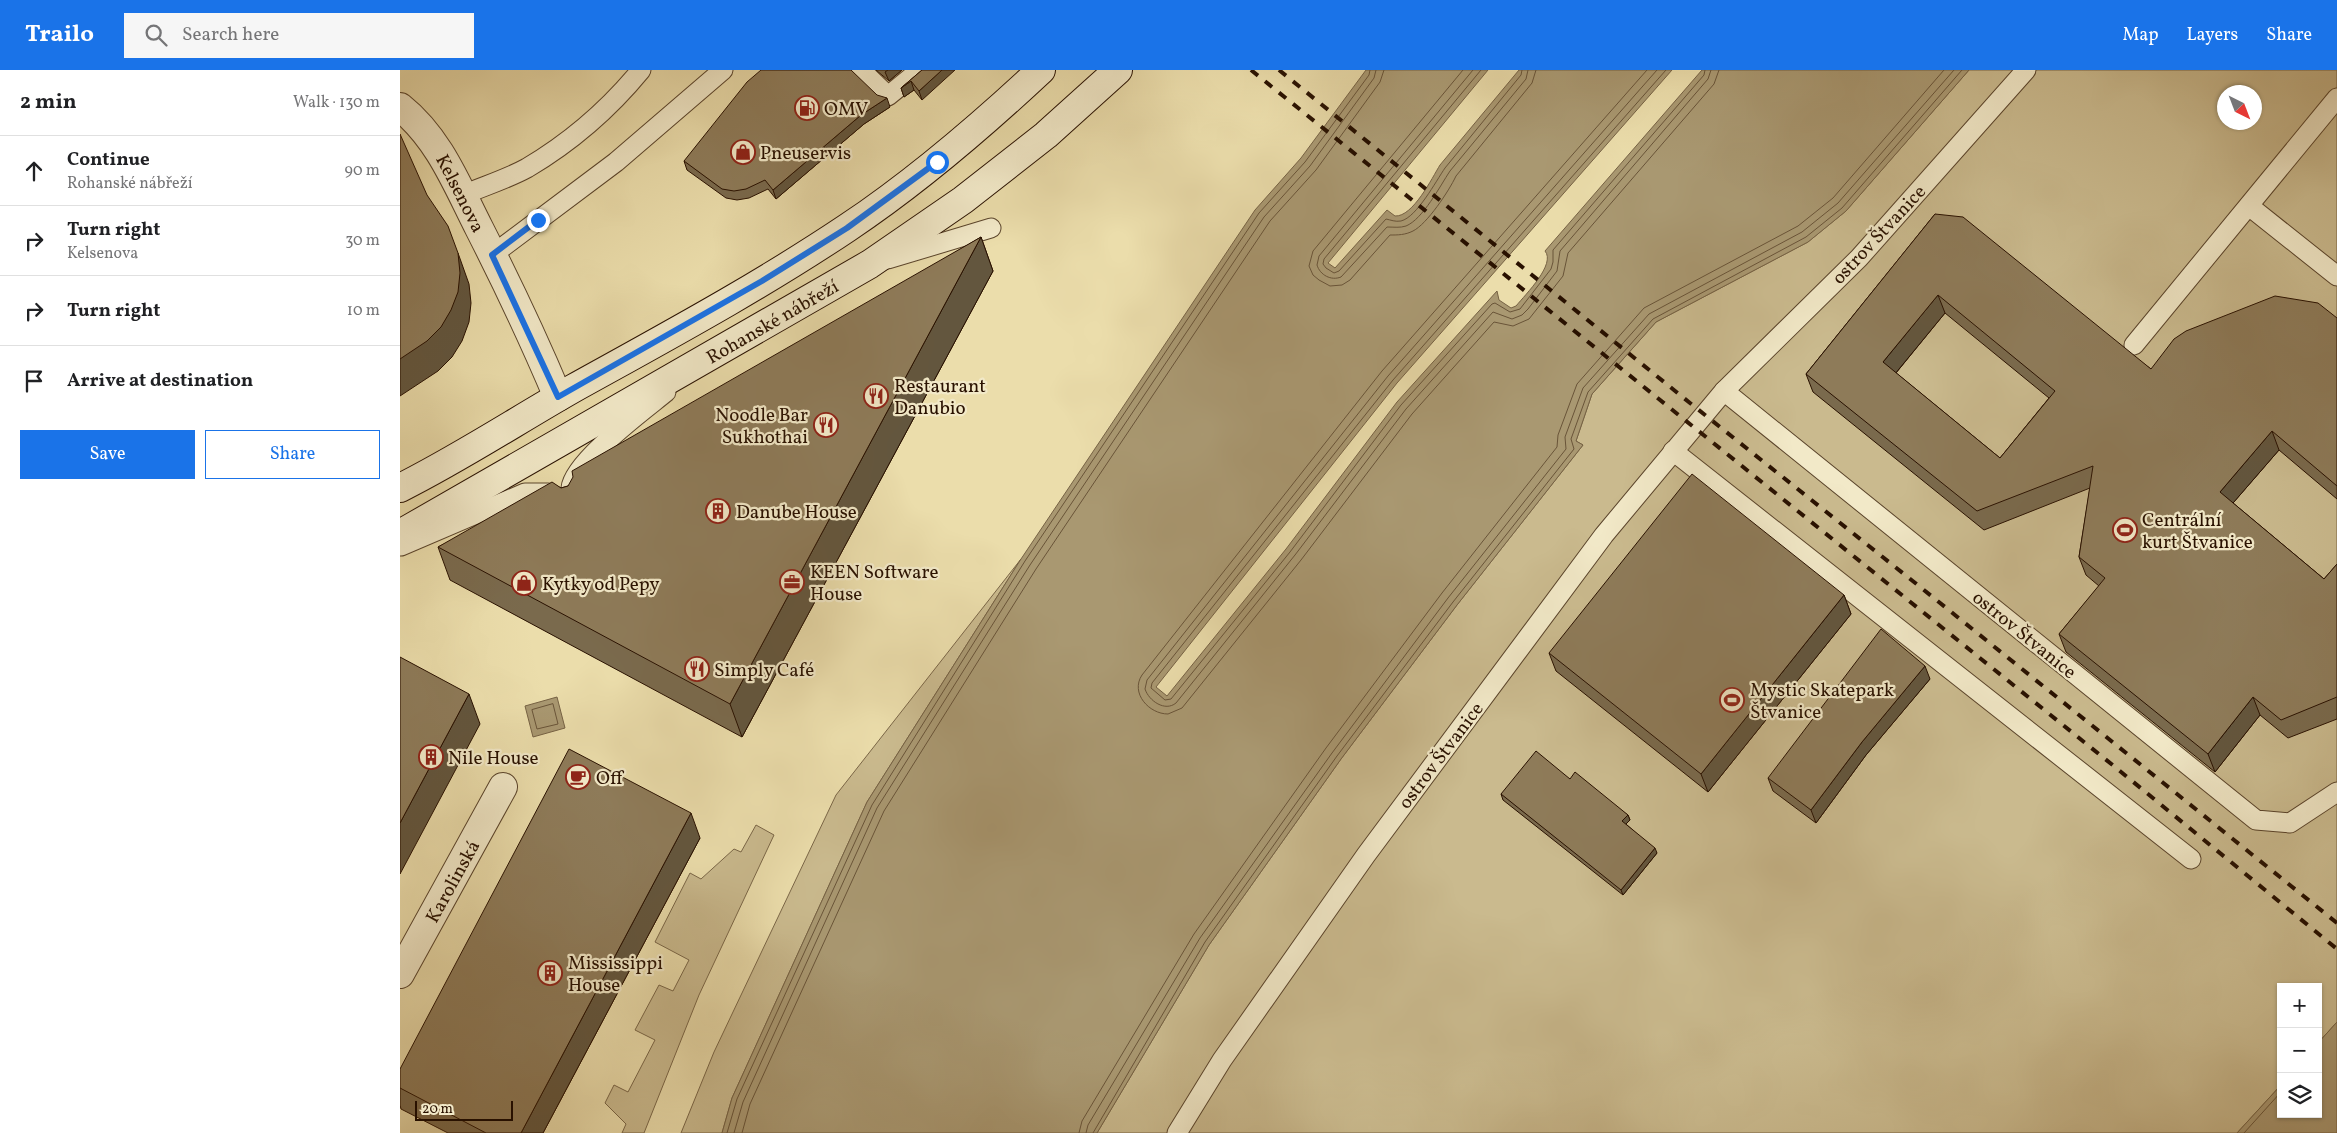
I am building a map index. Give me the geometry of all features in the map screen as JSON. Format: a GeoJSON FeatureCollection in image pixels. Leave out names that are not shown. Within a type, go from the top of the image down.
{"type":"FeatureCollection","features":[{"type":"Feature","properties":{"kind":"main road","name":"Rohanské nábřeží"},"geometry":{"type":"LineString","coordinates":[[400,488],[436,470],[558,397],[696,319],[847,228],[937,162],[1041,70]]}},
{"type":"Feature","properties":{"kind":"main road","name":"Rohanské nábřeží"},"geometry":{"type":"LineString","coordinates":[[400,534],[870,264],[963,200],[1031,147],[1118,70]]}},
{"type":"Feature","properties":{"kind":"main road","name":"Kelsenova"},"geometry":{"type":"LineString","coordinates":[[400,107],[428,135],[442,155],[492,255],[558,397]]}},
{"type":"Feature","properties":{"kind":"main road","name":"Karolinská"},"geometry":{"type":"LineString","coordinates":[[400,974],[503,787]]}},
{"type":"Feature","properties":{"kind":"lane"},"geometry":{"type":"LineString","coordinates":[[463,196],[526,168],[581,131],[626,88],[641,70]]}},
{"type":"Feature","properties":{"kind":"lane"},"geometry":{"type":"LineString","coordinates":[[492,255],[616,162],[723,70]]}},
{"type":"Feature","properties":{"kind":"lane"},"geometry":{"type":"LineString","coordinates":[[861,70],[888,96],[920,70]]}},
{"type":"Feature","properties":{"kind":"lane","name":"ostrov Štvanice"},"geometry":{"type":"LineString","coordinates":[[1177,1133],[1222,1060],[1366,856],[1604,534],[1724,391],[1859,258],[2026,70]]}},
{"type":"Feature","properties":{"kind":"lane"},"geometry":{"type":"LineString","coordinates":[[2134,345],[2337,98]]}},
{"type":"Feature","properties":{"kind":"lane"},"geometry":{"type":"LineString","coordinates":[[2249,206],[2337,276]]}},
{"type":"Feature","properties":{"kind":"lane"},"geometry":{"type":"LineString","coordinates":[[870,264],[991,228]]}},
{"type":"Feature","properties":{"kind":"lane"},"geometry":{"type":"LineString","coordinates":[[400,546],[524,493],[548,493],[572,507],[572,481],[583,462],[700,363]]}},
{"type":"Feature","properties":{"kind":"lane","name":"ostrov Štvanice"},"geometry":{"type":"LineString","coordinates":[[1724,391],[2256,820],[2290,823],[2337,792]]}},
{"type":"Feature","properties":{"kind":"lane"},"geometry":{"type":"LineString","coordinates":[[1673,451],[2192,859]]}},
{"type":"Feature","properties":{"kind":"shaded area"},"geometry":{"type":"Polygon","coordinates":[[[1969,70],[2337,70],[2337,1022],[2322,1039],[2322,983],[2277,983],[2277,1089],[2237,1133],[1097,1133],[1209,945],[1341,759],[1457,605],[1583,445],[1576,441],[1592,394],[1656,322],[1808,242],[1846,211],[1969,70]]]}},
{"type":"Feature","properties":{"kind":"shaded area"},"geometry":{"type":"Polygon","coordinates":[[[1021,559],[867,802],[732,1098],[722,1133],[681,1133],[714,1052],[836,795],[1021,559]]]}},
{"type":"Feature","properties":{"kind":"shaded area"},"geometry":{"type":"Polygon","coordinates":[[[756,825],[774,835],[699,995],[644,1133],[622,1133],[626,1124],[605,1103],[614,1085],[628,1092],[655,1040],[635,1030],[659,985],[673,991],[689,960],[655,942],[690,873],[701,879],[734,849],[741,852],[756,825]]]}},
{"type":"Feature","properties":{"kind":"water"},"geometry":{"type":"Polygon","coordinates":[[[1366,70],[1488,70],[1328,263],[1335,268],[1387,210],[1395,216],[1402,215],[1415,204],[1440,165],[1519,70],[1672,70],[1397,383],[1156,687],[1167,696],[1286,549],[1397,402],[1497,291],[1499,300],[1511,308],[1516,306],[1543,271],[1547,263],[1545,251],[1702,70],[1969,70],[1846,211],[1808,242],[1656,322],[1592,394],[1576,441],[1583,445],[1457,605],[1341,759],[1209,945],[1097,1133],[722,1133],[732,1098],[867,802],[1021,559],[1255,210],[1301,158],[1366,70]]]}},
{"type":"Feature","properties":{"kind":"water"},"geometry":{"type":"Polygon","coordinates":[[[557,697],[565,728],[533,737],[525,706],[557,697]]]}},
{"type":"Feature","properties":{"kind":"water"},"geometry":{"type":"Polygon","coordinates":[[[2337,1022],[2337,1133],[2237,1133],[2277,1089],[2277,1118],[2322,1118],[2322,1039],[2337,1022]]]}},
{"type":"Feature","properties":{"kind":"building"},"geometry":{"type":"Polygon","coordinates":[[[761,70],[851,70],[877,95],[887,98],[861,115],[773,190],[765,180],[746,189],[734,191],[722,189],[684,161],[747,82],[761,70]]]}},
{"type":"Feature","properties":{"kind":"building"},"geometry":{"type":"Polygon","coordinates":[[[922,70],[942,70],[919,91],[911,81],[901,88],[922,70]]]}},
{"type":"Feature","properties":{"kind":"building"},"geometry":{"type":"Polygon","coordinates":[[[400,134],[427,195],[448,226],[458,253],[460,273],[458,292],[451,310],[441,327],[427,341],[400,359],[400,134]]]}},
{"type":"Feature","properties":{"kind":"building"},"geometry":{"type":"Polygon","coordinates":[[[1935,214],[1963,217],[2151,369],[2174,339],[2186,331],[2275,296],[2318,303],[2337,318],[2337,486],[2272,431],[2220,492],[2324,579],[2337,564],[2337,697],[2281,720],[2253,697],[2208,754],[2059,634],[2105,578],[2079,557],[2093,466],[1977,511],[1806,374],[1935,214]],[[1938,295],[1883,362],[2000,458],[2055,391],[1938,295]]]}},
{"type":"Feature","properties":{"kind":"building","name":"Danube House"},"geometry":{"type":"Polygon","coordinates":[[[981,237],[730,704],[438,547],[552,482],[561,488],[568,486],[573,477],[572,471],[981,237]]]}},
{"type":"Feature","properties":{"kind":"building"},"geometry":{"type":"Polygon","coordinates":[[[1692,474],[1844,595],[1701,774],[1549,653],[1692,474]]]}},
{"type":"Feature","properties":{"kind":"building"},"geometry":{"type":"Polygon","coordinates":[[[1881,629],[1925,666],[1862,742],[1811,810],[1768,778],[1881,629]]]}},
{"type":"Feature","properties":{"kind":"building"},"geometry":{"type":"Polygon","coordinates":[[[400,657],[469,694],[400,823],[400,657]]]}},
{"type":"Feature","properties":{"kind":"building","name":"Mississippi House"},"geometry":{"type":"Polygon","coordinates":[[[569,749],[691,813],[521,1133],[486,1133],[400,1088],[400,1069],[569,749]]]}},
{"type":"Feature","properties":{"kind":"building"},"geometry":{"type":"Polygon","coordinates":[[[1536,751],[1570,779],[1575,772],[1628,815],[1622,821],[1655,848],[1621,890],[1501,794],[1536,751]]]}},
{"type":"Feature","properties":{"kind":"railway"},"geometry":{"type":"LineString","coordinates":[[1251,70],[2115,767],[2337,949]]}},
{"type":"Feature","properties":{"kind":"railway"},"geometry":{"type":"LineString","coordinates":[[1279,70],[2337,923]]}},
{"type":"Feature","properties":{"kind":"place","name":"OMV"},"geometry":{"type":"Point","coordinates":[807,108]}},
{"type":"Feature","properties":{"kind":"place","name":"Pneuservis"},"geometry":{"type":"Point","coordinates":[743,152]}},
{"type":"Feature","properties":{"kind":"place","name":"Restaurant Danubio"},"geometry":{"type":"Point","coordinates":[876,396]}},
{"type":"Feature","properties":{"kind":"place","name":"Noodle Bar Sukhothai"},"geometry":{"type":"Point","coordinates":[826,425]}},
{"type":"Feature","properties":{"kind":"place","name":"Danube House"},"geometry":{"type":"Point","coordinates":[718,511]}},
{"type":"Feature","properties":{"kind":"place","name":"Centrální kurt Štvanice"},"geometry":{"type":"Point","coordinates":[2125,530]}},
{"type":"Feature","properties":{"kind":"place","name":"KEEN Software House"},"geometry":{"type":"Point","coordinates":[792,582]}},
{"type":"Feature","properties":{"kind":"place","name":"Kytky od Pepy"},"geometry":{"type":"Point","coordinates":[524,583]}},
{"type":"Feature","properties":{"kind":"place","name":"Simply Café"},"geometry":{"type":"Point","coordinates":[697,669]}},
{"type":"Feature","properties":{"kind":"place","name":"Mystic Skatepark Štvanice"},"geometry":{"type":"Point","coordinates":[1732,700]}},
{"type":"Feature","properties":{"kind":"place","name":"Nile House"},"geometry":{"type":"Point","coordinates":[431,757]}},
{"type":"Feature","properties":{"kind":"place","name":"Off"},"geometry":{"type":"Point","coordinates":[578,777]}},
{"type":"Feature","properties":{"kind":"place","name":"Mississippi House"},"geometry":{"type":"Point","coordinates":[550,973]}},
{"type":"Feature","properties":{"kind":"route"},"geometry":{"type":"LineString","coordinates":[[538,220],[492,255],[558,397],[762,281],[847,228],[937,162]]}}]}
